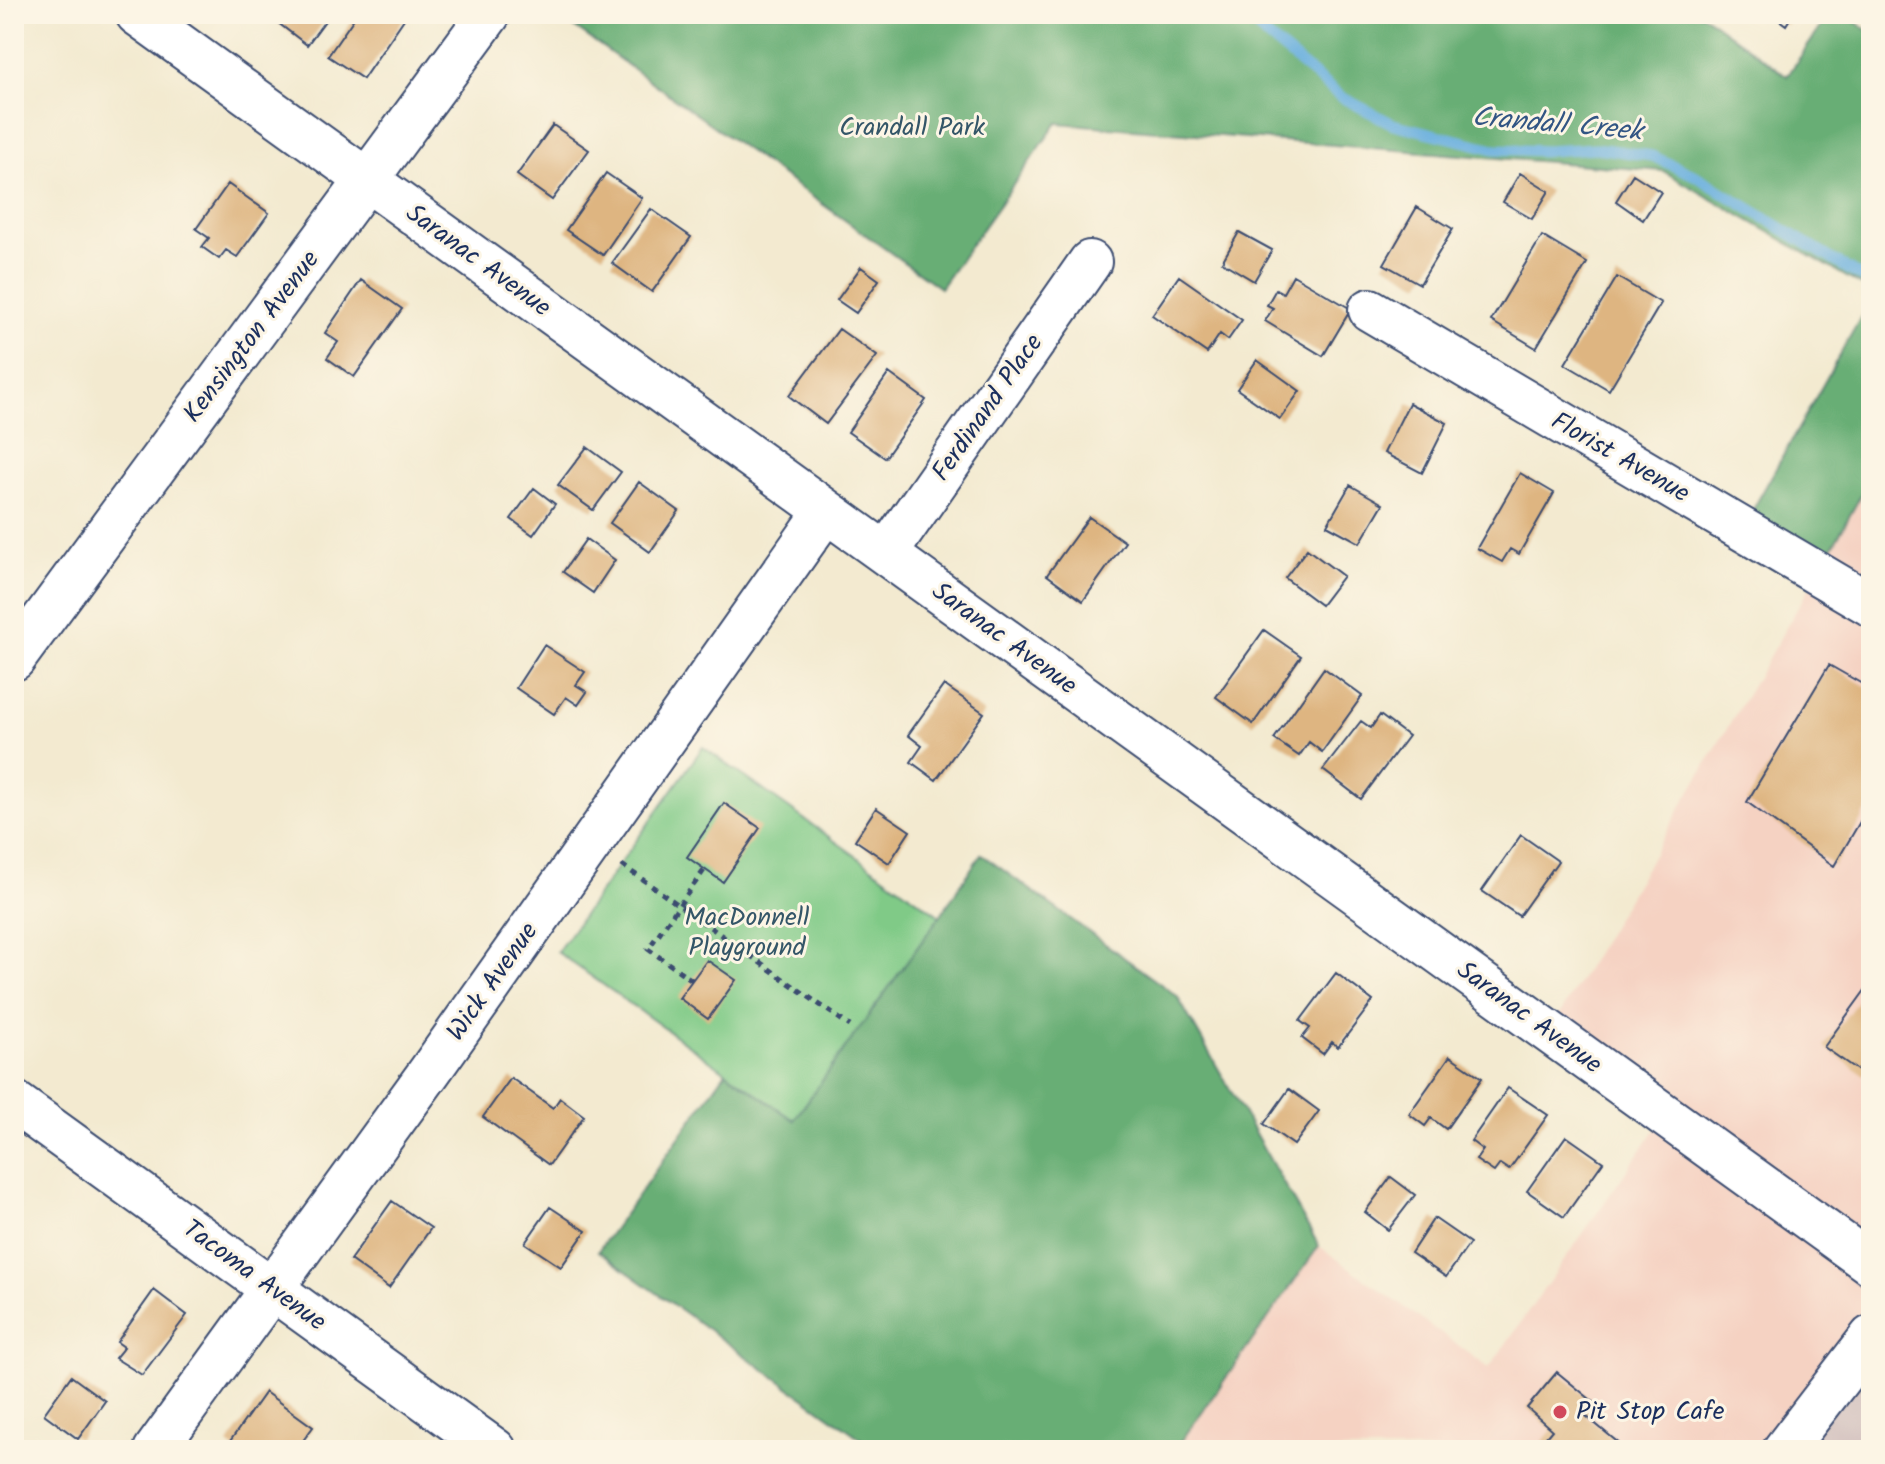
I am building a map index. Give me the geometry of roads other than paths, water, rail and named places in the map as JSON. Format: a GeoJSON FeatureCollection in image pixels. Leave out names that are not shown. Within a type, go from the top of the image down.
{"type":"FeatureCollection","features":[{"type":"Feature","properties":{"kind":"street","name":"Saranac Avenue"},"geometry":{"type":"LineString","coordinates":[[137,14],[1871,1264]]}},
{"type":"Feature","properties":{"kind":"street","name":"Kensington Avenue"},"geometry":{"type":"LineString","coordinates":[[14,659],[489,14]]}},
{"type":"Feature","properties":{"kind":"street","name":"Ferdinand Place"},"geometry":{"type":"LineString","coordinates":[[886,554],[1090,262]]}},
{"type":"Feature","properties":{"kind":"street","name":"Florist Avenue"},"geometry":{"type":"LineString","coordinates":[[1370,310],[1871,605]]}},
{"type":"Feature","properties":{"kind":"street","name":"Wick Avenue"},"geometry":{"type":"LineString","coordinates":[[155,1450],[592,843],[826,511]]}},
{"type":"Feature","properties":{"kind":"street","name":"Tacoma Avenue"},"geometry":{"type":"LineString","coordinates":[[14,1102],[495,1450]]}},
{"type":"Feature","properties":{"kind":"street"},"geometry":{"type":"LineString","coordinates":[[1784,1450],[1871,1337]]}},
{"type":"Feature","properties":{"kind":"waterway","name":"Crandall Creek"},"geometry":{"type":"LineString","coordinates":[[1244,14],[1341,97],[1393,124],[1494,149],[1547,151],[1596,148],[1652,156],[1696,176],[1871,283]]}},
{"type":"Feature","properties":{"kind":"place","name":"Pit Stop Cafe"},"geometry":{"type":"Point","coordinates":[1560,1412]}},
{"type":"Feature","properties":{"kind":"park label","name":"Crandall Park"},"geometry":{"type":"Point","coordinates":[912,128]}},
{"type":"Feature","properties":{"kind":"park label","name":"MacDonnell Playground"},"geometry":{"type":"Point","coordinates":[747,933]}}]}
